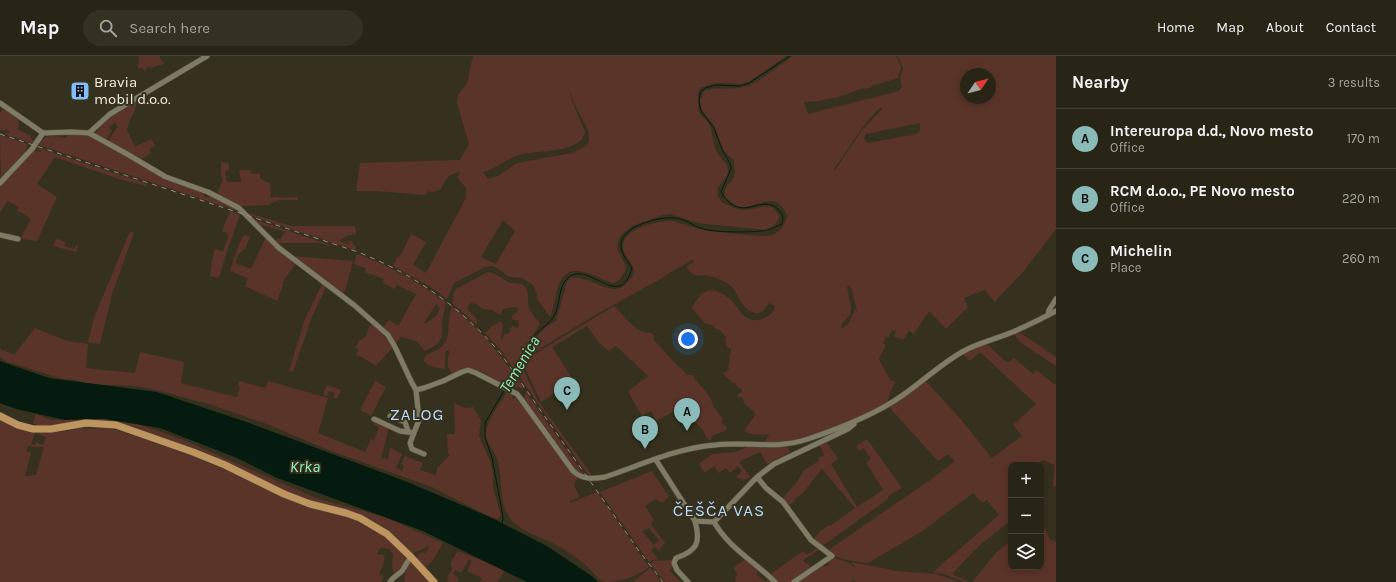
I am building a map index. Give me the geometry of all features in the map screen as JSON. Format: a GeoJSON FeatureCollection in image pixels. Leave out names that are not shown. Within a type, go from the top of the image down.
{"type":"FeatureCollection","features":[{"type":"Feature","properties":{"kind":"main road"},"geometry":{"type":"LineString","coordinates":[[0,416],[18,425],[33,429],[51,429],[86,423],[116,425],[193,452],[225,465],[284,494],[304,502],[360,518],[386,534],[411,557],[434,582]]}},
{"type":"Feature","properties":{"kind":"street"},"geometry":{"type":"LineString","coordinates":[[89,134],[110,114],[207,56]]}},
{"type":"Feature","properties":{"kind":"street"},"geometry":{"type":"LineString","coordinates":[[0,103],[43,133],[72,132],[89,134],[166,177],[208,192],[239,208],[279,248],[354,305],[388,335],[416,390],[420,420],[410,443],[412,449],[424,454]]}},
{"type":"Feature","properties":{"kind":"street"},"geometry":{"type":"LineString","coordinates":[[0,184],[32,149],[43,133]]}},
{"type":"Feature","properties":{"kind":"street"},"geometry":{"type":"LineString","coordinates":[[0,236],[18,239]]}},
{"type":"Feature","properties":{"kind":"street"},"geometry":{"type":"LineString","coordinates":[[1048,315],[1049,310],[1056,299]]}},
{"type":"Feature","properties":{"kind":"street"},"geometry":{"type":"LineString","coordinates":[[416,390],[443,381],[468,370],[476,373],[511,391],[521,399],[569,465],[581,477],[592,479],[605,477],[682,451],[716,444],[773,446],[792,444],[823,434],[863,418],[890,404],[960,353],[982,342],[1020,329],[1056,311]]}},
{"type":"Feature","properties":{"kind":"street"},"geometry":{"type":"LineString","coordinates":[[390,416],[405,422],[408,431]]}},
{"type":"Feature","properties":{"kind":"street"},"geometry":{"type":"LineString","coordinates":[[695,521],[714,522],[757,477],[774,464],[848,429],[863,418]]}},
{"type":"Feature","properties":{"kind":"street"},"geometry":{"type":"LineString","coordinates":[[374,419],[400,431],[414,433]]}},
{"type":"Feature","properties":{"kind":"street"},"geometry":{"type":"LineString","coordinates":[[656,460],[689,514],[695,521],[697,544],[691,552],[676,558],[674,562],[677,570],[688,582]]}},
{"type":"Feature","properties":{"kind":"street"},"geometry":{"type":"LineString","coordinates":[[757,477],[766,488],[783,502],[811,540],[832,556],[794,582]]}},
{"type":"Feature","properties":{"kind":"street"},"geometry":{"type":"LineString","coordinates":[[714,522],[721,534],[775,582]]}},
{"type":"Feature","properties":{"kind":"street"},"geometry":{"type":"LineString","coordinates":[[390,582],[391,579],[402,570],[411,557]]}},
{"type":"Feature","properties":{"kind":"shaded area"},"geometry":{"type":"Polygon","coordinates":[[[139,56],[159,56],[164,64],[152,68],[148,67],[145,71],[142,68],[138,69],[139,56]]]}},
{"type":"Feature","properties":{"kind":"shaded area"},"geometry":{"type":"Polygon","coordinates":[[[473,56],[786,56],[749,82],[742,84],[711,84],[700,88],[698,93],[699,113],[709,125],[716,150],[728,169],[727,176],[718,188],[717,192],[720,199],[722,202],[741,210],[750,210],[769,206],[776,211],[779,217],[776,224],[767,230],[698,223],[671,214],[663,215],[632,226],[622,234],[618,241],[617,248],[626,267],[620,279],[613,283],[584,272],[574,271],[567,273],[562,278],[559,285],[550,317],[538,300],[535,288],[532,284],[522,278],[509,277],[492,266],[485,267],[454,283],[447,299],[429,286],[393,266],[398,256],[400,257],[411,234],[426,242],[413,265],[426,273],[466,198],[466,188],[457,177],[460,173],[455,173],[449,176],[441,189],[432,192],[428,191],[426,195],[356,191],[360,163],[460,160],[469,144],[457,103],[458,95],[467,83],[473,56]],[[568,87],[572,101],[585,132],[581,140],[568,148],[526,153],[514,157],[492,169],[483,172],[488,179],[498,176],[517,163],[572,153],[588,144],[588,130],[574,103],[568,87]],[[503,220],[481,257],[496,264],[515,231],[503,220]]]}},
{"type":"Feature","properties":{"kind":"shaded area"},"geometry":{"type":"Polygon","coordinates":[[[793,56],[896,56],[901,67],[898,78],[836,98],[804,102],[808,114],[899,91],[902,87],[900,77],[903,69],[898,56],[1056,56],[1056,229],[1023,272],[996,300],[997,302],[995,302],[984,290],[964,298],[968,307],[946,329],[929,311],[914,334],[909,331],[903,340],[894,336],[896,331],[892,330],[888,338],[886,337],[883,343],[886,345],[879,359],[890,380],[895,381],[887,402],[854,420],[829,430],[783,443],[765,443],[769,435],[751,434],[744,431],[754,417],[755,412],[745,404],[742,398],[738,397],[738,394],[742,392],[741,388],[739,388],[722,373],[729,369],[729,356],[731,354],[731,349],[727,347],[726,337],[720,330],[705,323],[692,308],[700,296],[713,290],[724,294],[748,319],[761,320],[772,312],[775,306],[769,303],[761,312],[752,312],[744,306],[733,288],[727,283],[711,276],[692,274],[686,267],[694,262],[693,260],[690,261],[536,351],[529,353],[524,366],[524,371],[538,401],[591,474],[588,475],[516,372],[535,338],[546,327],[556,321],[567,282],[571,278],[583,279],[615,289],[621,288],[630,280],[634,270],[624,252],[624,241],[628,235],[641,227],[649,224],[670,221],[702,229],[735,234],[767,236],[778,232],[787,216],[783,208],[778,203],[767,201],[747,207],[741,207],[725,197],[725,190],[735,175],[734,160],[723,149],[715,127],[702,110],[700,101],[704,91],[747,86],[764,77],[793,56]],[[881,107],[867,121],[834,169],[835,170],[862,130],[882,109],[881,107]],[[920,123],[866,134],[864,139],[868,143],[916,134],[920,131],[920,123]],[[847,286],[851,308],[850,315],[841,325],[842,329],[849,323],[855,310],[857,311],[851,287],[847,286]]]}},
{"type":"Feature","properties":{"kind":"shaded area"},"geometry":{"type":"Polygon","coordinates":[[[137,101],[127,130],[135,147],[151,139],[155,145],[149,150],[151,153],[141,159],[108,141],[118,126],[114,123],[109,128],[112,131],[106,140],[96,135],[98,130],[107,120],[137,101]]]}},
{"type":"Feature","properties":{"kind":"shaded area"},"geometry":{"type":"Polygon","coordinates":[[[4,108],[18,119],[19,128],[17,129],[30,135],[32,140],[35,140],[34,144],[4,134],[9,133],[9,131],[0,130],[0,113],[4,108]]]}},
{"type":"Feature","properties":{"kind":"shaded area"},"geometry":{"type":"Polygon","coordinates":[[[73,134],[89,136],[98,140],[203,193],[205,197],[211,196],[234,206],[241,212],[39,145],[43,139],[50,136],[65,138],[68,135],[73,134]]]}},
{"type":"Feature","properties":{"kind":"shaded area"},"geometry":{"type":"Polygon","coordinates":[[[0,135],[28,144],[26,153],[1,180],[0,135]]]}},
{"type":"Feature","properties":{"kind":"shaded area"},"geometry":{"type":"Polygon","coordinates":[[[36,147],[147,184],[147,186],[122,180],[55,157],[37,184],[57,197],[37,241],[22,239],[21,238],[31,219],[17,210],[19,207],[8,201],[0,212],[0,186],[33,150],[41,152],[36,147]]]}},
{"type":"Feature","properties":{"kind":"shaded area"},"geometry":{"type":"Polygon","coordinates":[[[221,162],[229,163],[229,170],[225,172],[227,182],[241,182],[239,170],[251,170],[251,173],[260,174],[260,178],[270,183],[271,198],[298,197],[298,200],[279,200],[269,205],[241,206],[217,194],[223,179],[221,178],[221,162]]]}},
{"type":"Feature","properties":{"kind":"shaded area"},"geometry":{"type":"Polygon","coordinates":[[[230,211],[240,215],[219,278],[210,276],[215,249],[223,251],[229,234],[222,231],[230,211]]]}},
{"type":"Feature","properties":{"kind":"shaded area"},"geometry":{"type":"Polygon","coordinates":[[[248,213],[291,226],[355,226],[356,234],[345,236],[339,240],[347,244],[349,241],[352,241],[353,245],[356,246],[355,250],[249,215],[248,213]]]}},
{"type":"Feature","properties":{"kind":"shaded area"},"geometry":{"type":"Polygon","coordinates":[[[253,219],[330,245],[319,243],[277,243],[277,239],[281,239],[283,234],[286,232],[258,224],[253,219]]]}},
{"type":"Feature","properties":{"kind":"shaded area"},"geometry":{"type":"Polygon","coordinates":[[[130,231],[134,233],[112,294],[100,344],[88,342],[94,318],[130,231]]]}},
{"type":"Feature","properties":{"kind":"shaded area"},"geometry":{"type":"Polygon","coordinates":[[[244,235],[250,237],[245,249],[238,255],[235,263],[251,269],[266,237],[295,263],[282,283],[283,285],[277,301],[245,286],[248,278],[230,271],[239,244],[244,235]]]}},
{"type":"Feature","properties":{"kind":"shaded area"},"geometry":{"type":"Polygon","coordinates":[[[56,239],[66,242],[64,246],[74,249],[76,245],[78,246],[76,252],[53,246],[56,239]]]}},
{"type":"Feature","properties":{"kind":"shaded area"},"geometry":{"type":"Polygon","coordinates":[[[357,254],[369,258],[403,275],[446,302],[442,321],[442,332],[438,343],[425,351],[416,341],[401,337],[396,343],[382,328],[389,320],[399,325],[416,294],[397,285],[394,289],[383,283],[384,279],[365,272],[366,268],[354,264],[357,254]],[[436,304],[424,323],[425,324],[436,316],[440,308],[436,304]]]}},
{"type":"Feature","properties":{"kind":"shaded area"},"geometry":{"type":"Polygon","coordinates":[[[292,256],[353,261],[345,291],[343,293],[292,256]]]}},
{"type":"Feature","properties":{"kind":"shaded area"},"geometry":{"type":"Polygon","coordinates":[[[488,272],[508,282],[521,284],[525,287],[528,293],[529,308],[540,324],[513,368],[500,349],[485,333],[492,326],[500,322],[503,324],[501,339],[503,338],[504,334],[509,334],[510,328],[513,326],[518,328],[519,321],[512,319],[512,316],[519,309],[514,307],[503,309],[501,314],[498,314],[494,311],[482,308],[476,303],[470,303],[467,309],[477,319],[477,325],[452,303],[456,289],[488,272]]]}},
{"type":"Feature","properties":{"kind":"shaded area"},"geometry":{"type":"Polygon","coordinates":[[[323,282],[327,285],[311,319],[293,372],[289,371],[305,319],[323,282]]]}},
{"type":"Feature","properties":{"kind":"shaded area"},"geometry":{"type":"Polygon","coordinates":[[[452,306],[484,337],[512,372],[505,386],[477,370],[467,368],[452,374],[448,364],[450,353],[448,350],[445,352],[445,369],[430,366],[423,360],[426,355],[436,351],[446,341],[452,306]]]}},
{"type":"Feature","properties":{"kind":"shaded area"},"geometry":{"type":"Polygon","coordinates":[[[614,306],[640,331],[651,333],[654,336],[654,340],[672,360],[688,375],[692,375],[710,397],[714,407],[723,419],[721,423],[727,427],[726,430],[712,436],[710,441],[706,437],[703,430],[680,408],[656,421],[651,411],[642,416],[628,391],[648,376],[616,346],[609,351],[605,349],[587,326],[552,347],[573,380],[541,402],[526,370],[530,357],[614,306]]]}},
{"type":"Feature","properties":{"kind":"shaded area"},"geometry":{"type":"Polygon","coordinates":[[[372,324],[393,347],[376,366],[362,357],[355,355],[359,350],[355,347],[360,340],[366,337],[369,327],[372,324]]]}},
{"type":"Feature","properties":{"kind":"shaded area"},"geometry":{"type":"Polygon","coordinates":[[[35,328],[67,341],[88,344],[86,368],[135,373],[140,352],[184,362],[181,383],[237,397],[240,387],[238,386],[239,381],[266,388],[268,381],[328,398],[318,433],[365,452],[371,439],[374,441],[379,427],[373,424],[375,421],[389,427],[381,458],[388,459],[390,447],[402,454],[396,468],[402,471],[404,466],[401,464],[405,456],[423,463],[420,470],[436,475],[437,468],[450,455],[448,453],[447,434],[455,434],[454,403],[466,408],[473,407],[481,420],[479,436],[490,461],[493,472],[493,487],[501,516],[497,519],[490,517],[432,487],[331,451],[267,424],[209,404],[136,386],[88,384],[75,380],[62,379],[8,362],[0,357],[0,348],[2,351],[3,350],[14,355],[35,328]]]}},
{"type":"Feature","properties":{"kind":"shaded area"},"geometry":{"type":"Polygon","coordinates":[[[1019,332],[1056,357],[1056,366],[1020,342],[1014,334],[1019,332]]]}},
{"type":"Feature","properties":{"kind":"shaded area"},"geometry":{"type":"Polygon","coordinates":[[[986,343],[1006,362],[1010,362],[1014,358],[1033,374],[1036,370],[1054,384],[1056,383],[1056,487],[1053,485],[1055,465],[1043,460],[1040,462],[1008,462],[1008,523],[980,545],[952,574],[969,582],[964,582],[944,574],[933,572],[999,515],[987,500],[982,503],[973,493],[921,532],[868,563],[852,561],[831,554],[827,551],[955,461],[948,454],[938,461],[889,407],[925,380],[958,416],[992,458],[1022,436],[1013,425],[1036,404],[980,352],[970,361],[963,354],[986,343]]]}},
{"type":"Feature","properties":{"kind":"shaded area"},"geometry":{"type":"Polygon","coordinates":[[[514,374],[524,388],[523,389],[517,387],[511,389],[507,387],[514,374]]]}},
{"type":"Feature","properties":{"kind":"shaded area"},"geometry":{"type":"Polygon","coordinates":[[[375,381],[386,387],[371,416],[360,410],[375,381]]]}},
{"type":"Feature","properties":{"kind":"shaded area"},"geometry":{"type":"Polygon","coordinates":[[[327,385],[341,390],[337,399],[333,398],[335,393],[329,391],[327,396],[323,395],[327,385]]]}},
{"type":"Feature","properties":{"kind":"shaded area"},"geometry":{"type":"Polygon","coordinates":[[[507,391],[513,396],[513,400],[515,397],[523,404],[578,479],[575,481],[574,486],[580,497],[570,501],[570,503],[597,492],[649,567],[629,578],[605,582],[598,578],[586,565],[556,544],[520,528],[514,523],[506,512],[502,498],[498,462],[486,436],[489,421],[507,391]]]}},
{"type":"Feature","properties":{"kind":"shaded area"},"geometry":{"type":"Polygon","coordinates":[[[526,392],[584,475],[574,469],[526,402],[524,398],[526,392]]]}},
{"type":"Feature","properties":{"kind":"shaded area"},"geometry":{"type":"Polygon","coordinates":[[[36,414],[51,420],[95,417],[126,420],[181,439],[316,498],[385,517],[443,543],[433,560],[425,568],[416,556],[423,552],[425,554],[429,546],[412,554],[400,542],[375,523],[288,493],[113,424],[40,427],[33,423],[36,414]]]}},
{"type":"Feature","properties":{"kind":"shaded area"},"geometry":{"type":"Polygon","coordinates":[[[0,419],[51,432],[104,428],[117,430],[182,452],[255,482],[357,520],[381,533],[407,557],[400,572],[394,574],[392,567],[393,554],[389,549],[381,548],[377,552],[377,554],[384,555],[384,563],[379,574],[384,576],[381,581],[384,582],[0,582],[0,419]],[[35,433],[31,444],[35,445],[36,442],[43,445],[46,437],[35,433]],[[28,446],[26,451],[31,453],[25,476],[36,475],[44,447],[28,446]]]}},
{"type":"Feature","properties":{"kind":"shaded area"},"geometry":{"type":"Polygon","coordinates":[[[867,439],[902,488],[888,496],[888,499],[821,547],[813,539],[819,532],[855,508],[822,469],[801,495],[794,500],[795,501],[788,506],[782,499],[797,482],[804,470],[819,461],[818,458],[824,455],[819,444],[826,441],[838,459],[831,464],[857,507],[883,490],[866,462],[871,459],[864,448],[859,451],[856,446],[867,439]]]}},
{"type":"Feature","properties":{"kind":"shaded area"},"geometry":{"type":"Polygon","coordinates":[[[746,446],[771,448],[787,446],[790,452],[767,464],[760,452],[739,462],[750,477],[744,480],[736,477],[742,471],[738,466],[730,473],[726,468],[719,473],[714,466],[704,473],[700,466],[700,463],[712,454],[735,452],[745,448],[746,446]]]}},
{"type":"Feature","properties":{"kind":"shaded area"},"geometry":{"type":"Polygon","coordinates":[[[652,471],[669,497],[662,503],[655,499],[645,506],[654,520],[651,524],[665,543],[658,550],[655,547],[651,550],[658,559],[649,562],[600,492],[652,471]],[[649,528],[642,531],[654,545],[659,540],[649,528]]]}},
{"type":"Feature","properties":{"kind":"shaded area"},"geometry":{"type":"Polygon","coordinates":[[[1044,525],[1050,540],[1056,542],[1056,582],[972,582],[996,553],[1008,543],[1008,570],[1044,570],[1044,525]]]}},
{"type":"Feature","properties":{"kind":"shaded area"},"geometry":{"type":"Polygon","coordinates":[[[818,547],[820,549],[803,560],[806,564],[808,563],[812,569],[792,582],[776,582],[769,575],[803,551],[807,555],[818,547]]]}},
{"type":"Feature","properties":{"kind":"shaded area"},"geometry":{"type":"Polygon","coordinates":[[[458,551],[505,570],[497,582],[480,582],[482,578],[467,571],[472,561],[469,559],[461,573],[455,570],[453,574],[459,578],[457,582],[449,582],[447,577],[452,569],[451,562],[458,551]]]}},
{"type":"Feature","properties":{"kind":"shaded area"},"geometry":{"type":"Polygon","coordinates":[[[832,557],[847,562],[855,567],[851,562],[896,571],[936,574],[959,582],[856,582],[853,580],[851,582],[795,582],[822,564],[825,567],[830,564],[828,560],[832,557]]]}},
{"type":"Feature","properties":{"kind":"shaded area"},"geometry":{"type":"Polygon","coordinates":[[[745,559],[759,570],[756,574],[766,582],[735,582],[737,574],[734,568],[745,559]]]}},
{"type":"Feature","properties":{"kind":"shaded area"},"geometry":{"type":"Polygon","coordinates":[[[673,560],[674,566],[670,571],[681,582],[665,582],[650,564],[654,561],[673,560]]]}},
{"type":"Feature","properties":{"kind":"shaded area"},"geometry":{"type":"Polygon","coordinates":[[[410,562],[429,579],[428,582],[404,582],[406,570],[410,562]]]}},
{"type":"Feature","properties":{"kind":"shaded area"},"geometry":{"type":"Polygon","coordinates":[[[650,568],[662,582],[633,582],[650,568]]]}},
{"type":"Feature","properties":{"kind":"shaded area"},"geometry":{"type":"Polygon","coordinates":[[[769,578],[774,582],[766,582],[769,578]]]}},
{"type":"Feature","properties":{"kind":"water","name":"Krka"},"geometry":{"type":"Polygon","coordinates":[[[0,361],[49,378],[157,392],[244,421],[405,481],[490,517],[547,546],[593,577],[598,582],[527,582],[423,531],[277,478],[237,458],[160,428],[104,419],[65,420],[16,409],[0,403],[0,361]]]}},
{"type":"Feature","properties":{"kind":"waterway","name":"Temenica"},"geometry":{"type":"LineString","coordinates":[[507,387],[528,343],[554,316],[558,307],[561,290],[565,281],[569,277],[577,274],[586,275],[612,286],[620,286],[627,280],[632,268],[623,255],[621,246],[622,239],[634,228],[651,221],[668,218],[679,219],[703,229],[719,231],[762,231],[782,224],[783,216],[776,208],[769,204],[746,208],[737,207],[729,202],[721,192],[731,166],[723,152],[714,128],[701,111],[699,102],[700,93],[705,88],[716,85],[740,86],[749,83],[790,56]]}},
{"type":"Feature","properties":{"kind":"waterway","name":"Temenica"},"geometry":{"type":"LineString","coordinates":[[502,524],[503,517],[492,458],[485,437],[485,423],[505,389]]}},
{"type":"Feature","properties":{"kind":"railway"},"geometry":{"type":"LineString","coordinates":[[0,134],[355,251],[397,270],[435,293],[469,321],[501,354],[639,551],[663,582]]}},
{"type":"Feature","properties":{"kind":"place","name":"Bravia mobil d.o.o."},"geometry":{"type":"Point","coordinates":[80,91]}},
{"type":"Feature","properties":{"kind":"place","name":"Michelin"},"geometry":{"type":"Point","coordinates":[567,410]}},
{"type":"Feature","properties":{"kind":"place","name":"Intereuropa d.d., Novo mesto"},"geometry":{"type":"Point","coordinates":[687,431]}},
{"type":"Feature","properties":{"kind":"place","name":"RCM d.o.o., PE Novo mesto"},"geometry":{"type":"Point","coordinates":[645,449]}},
{"type":"Feature","properties":{"kind":"district","name":"ZALOG"},"geometry":{"type":"Point","coordinates":[417,414]}},
{"type":"Feature","properties":{"kind":"district","name":"ČEŠČA VAS"},"geometry":{"type":"Point","coordinates":[719,510]}}]}
